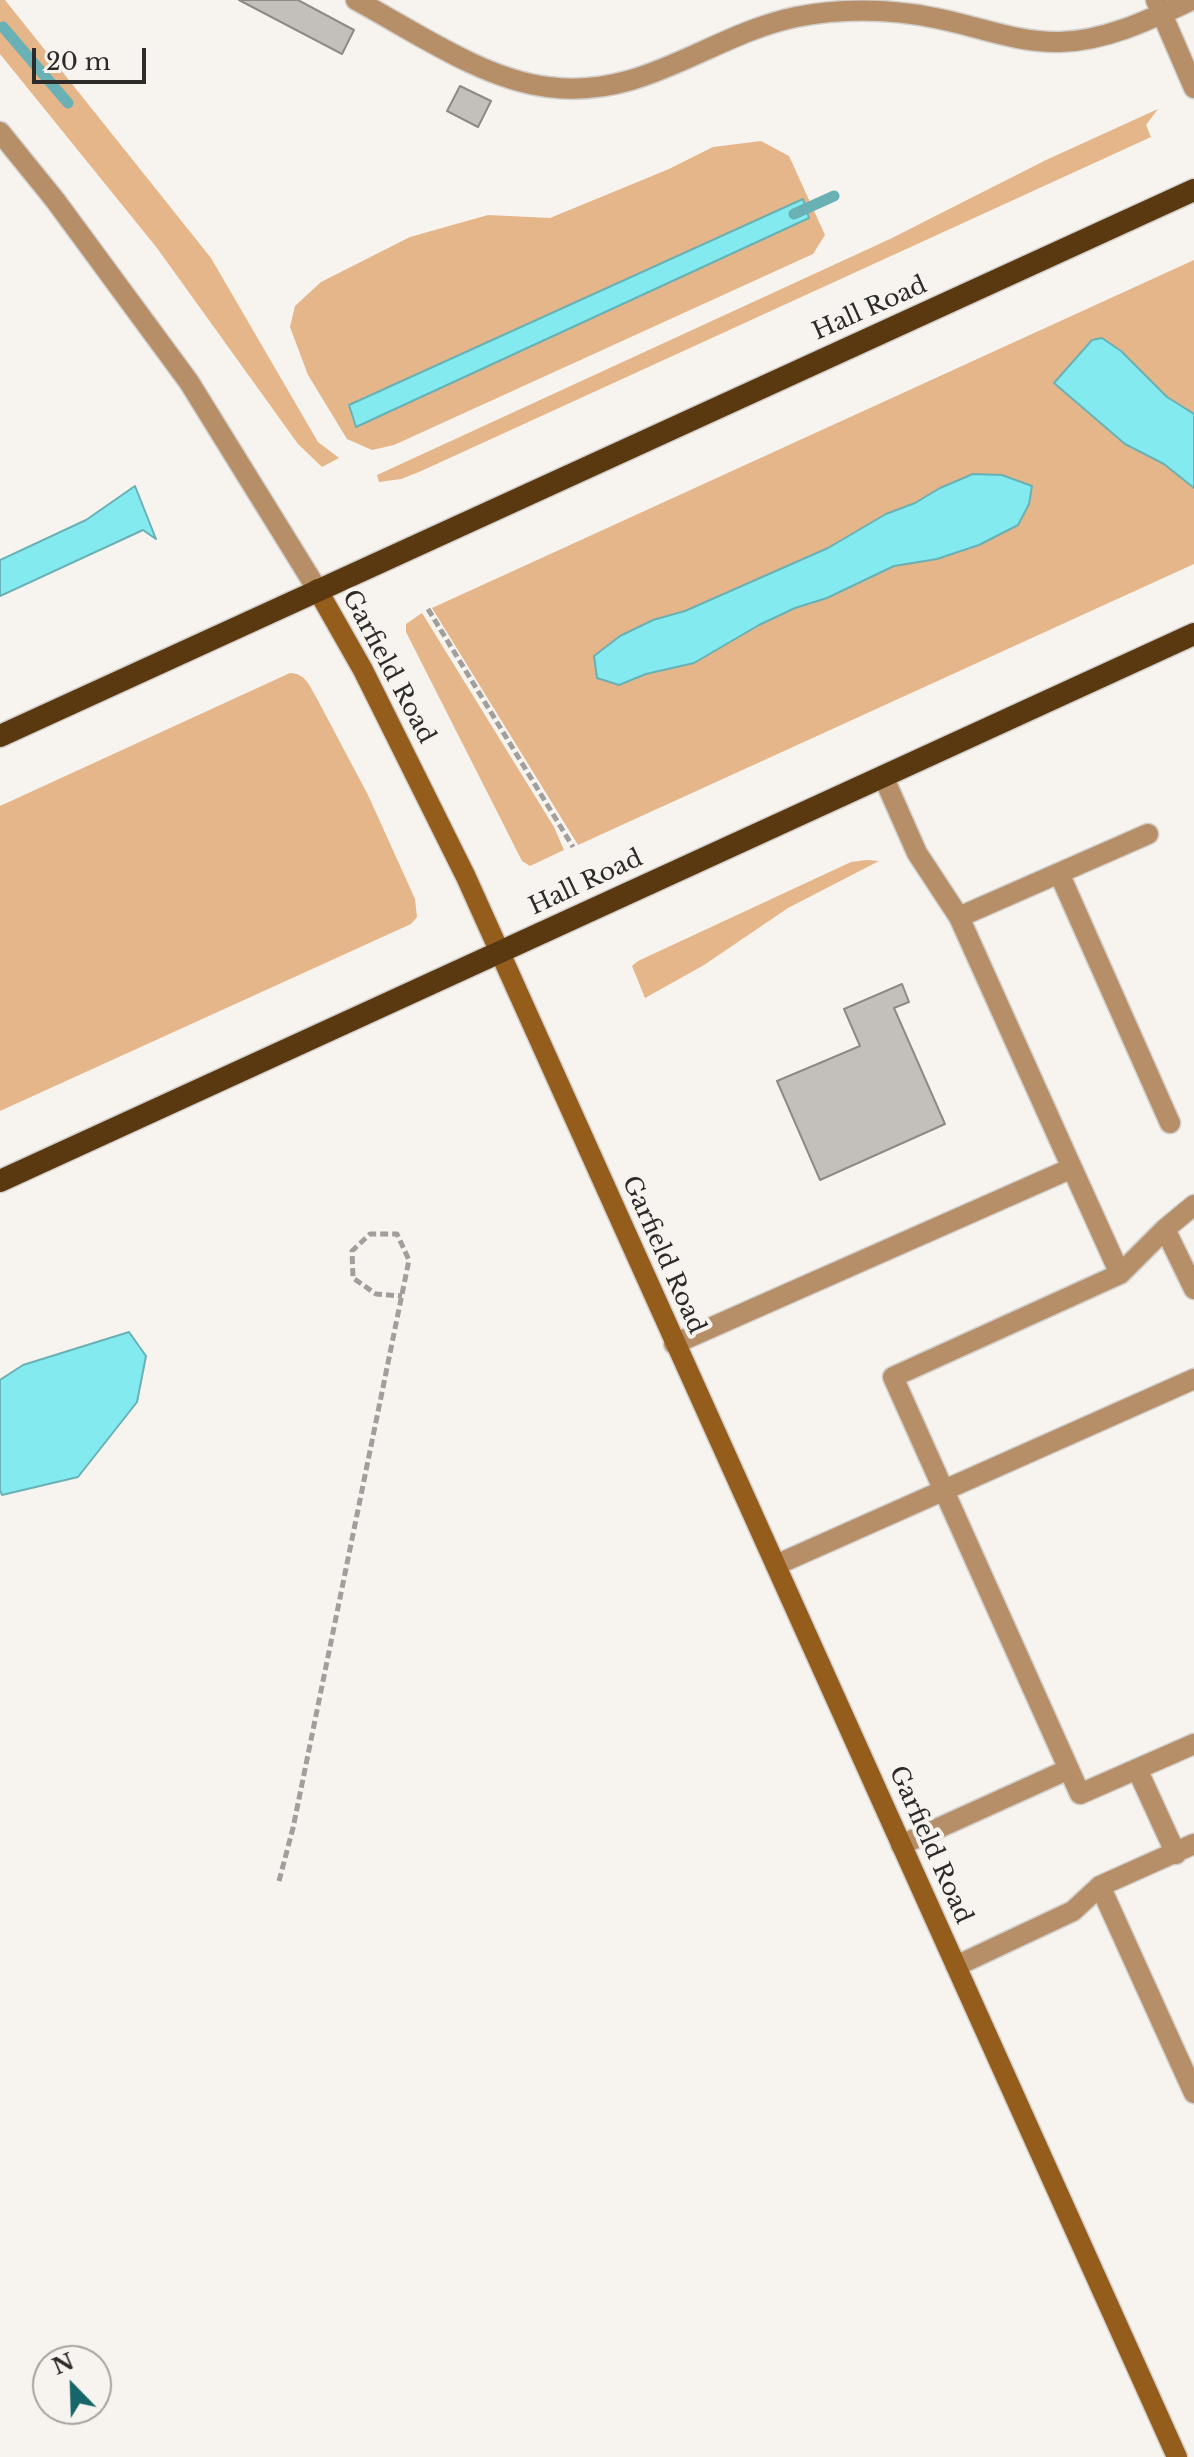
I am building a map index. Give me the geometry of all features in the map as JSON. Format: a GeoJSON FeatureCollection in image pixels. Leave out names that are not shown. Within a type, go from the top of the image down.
{"type":"FeatureCollection","features":[{"type":"Feature","properties":{"kind":"highway","name":"Hall Road"},"geometry":{"type":"LineString","coordinates":[[0,736],[1194,190]]}},
{"type":"Feature","properties":{"kind":"highway","name":"Hall Road"},"geometry":{"type":"LineString","coordinates":[[0,1181],[1194,634]]}},
{"type":"Feature","properties":{"kind":"main road","name":"Garfield Road"},"geometry":{"type":"LineString","coordinates":[[317,589],[406,754],[500,951],[674,1344],[1177,2457]]}},
{"type":"Feature","properties":{"kind":"street"},"geometry":{"type":"LineString","coordinates":[[356,0],[508,79],[550,88],[633,81],[670,68],[758,28],[797,17],[849,11],[893,12],[937,18],[988,33],[1031,41],[1063,42],[1095,38],[1159,7],[1192,0]]}},
{"type":"Feature","properties":{"kind":"street"},"geometry":{"type":"LineString","coordinates":[[1159,7],[1194,88]]}},
{"type":"Feature","properties":{"kind":"street","name":"Garfield Road"},"geometry":{"type":"LineString","coordinates":[[0,132],[55,200],[189,382],[317,589]]}},
{"type":"Feature","properties":{"kind":"street"},"geometry":{"type":"LineString","coordinates":[[883,776],[917,853],[959,917],[1120,1274]]}},
{"type":"Feature","properties":{"kind":"street"},"geometry":{"type":"LineString","coordinates":[[959,917],[1148,834]]}},
{"type":"Feature","properties":{"kind":"street"},"geometry":{"type":"LineString","coordinates":[[1059,873],[1170,1123]]}},
{"type":"Feature","properties":{"kind":"street"},"geometry":{"type":"LineString","coordinates":[[674,1344],[1072,1168]]}},
{"type":"Feature","properties":{"kind":"street"},"geometry":{"type":"LineString","coordinates":[[1194,1205],[1120,1274],[893,1377],[1080,1794],[1194,1744]]}},
{"type":"Feature","properties":{"kind":"street"},"geometry":{"type":"LineString","coordinates":[[1165,1229],[1194,1289]]}},
{"type":"Feature","properties":{"kind":"street"},"geometry":{"type":"LineString","coordinates":[[776,1565],[1194,1379]]}},
{"type":"Feature","properties":{"kind":"street"},"geometry":{"type":"LineString","coordinates":[[901,1845],[1069,1769]]}},
{"type":"Feature","properties":{"kind":"street"},"geometry":{"type":"LineString","coordinates":[[956,1966],[1073,1911],[1100,1886],[1185,1849],[1137,1769]]}},
{"type":"Feature","properties":{"kind":"street"},"geometry":{"type":"LineString","coordinates":[[1100,1886],[1194,2093]]}},
{"type":"Feature","properties":{"kind":"path"},"geometry":{"type":"LineString","coordinates":[[428,609],[573,847]]}},
{"type":"Feature","properties":{"kind":"path"},"geometry":{"type":"LineString","coordinates":[[279,1881],[293,1828],[402,1296],[409,1260],[397,1234],[370,1234],[352,1251],[353,1278],[376,1294],[402,1296]]}},
{"type":"Feature","properties":{"kind":"shaded area"},"geometry":{"type":"Polygon","coordinates":[[[0,0],[5,0],[211,258],[318,442],[339,458],[322,467],[298,444],[157,248],[0,54],[0,0]]]}},
{"type":"Feature","properties":{"kind":"shaded area"},"geometry":{"type":"Polygon","coordinates":[[[1158,109],[1146,125],[1151,137],[419,472],[401,479],[379,482],[377,475],[890,239],[1046,160],[1158,109]]]}},
{"type":"Feature","properties":{"kind":"shaded area"},"geometry":{"type":"Polygon","coordinates":[[[761,141],[789,156],[825,235],[813,254],[394,445],[372,450],[347,439],[308,375],[290,327],[295,306],[321,282],[410,237],[488,215],[550,218],[669,169],[713,147],[761,141]]]}},
{"type":"Feature","properties":{"kind":"shaded area"},"geometry":{"type":"Polygon","coordinates":[[[1194,260],[1194,414],[1167,397],[1121,351],[1125,444],[1164,464],[1194,488],[1194,564],[578,845],[432,608],[1194,260]],[[940,488],[915,503],[886,514],[828,548],[685,611],[653,620],[619,685],[646,674],[694,663],[759,625],[795,608],[827,598],[894,566],[937,559],[940,488]]]}},
{"type":"Feature","properties":{"kind":"shaded area"},"geometry":{"type":"Polygon","coordinates":[[[422,613],[554,827],[564,850],[530,866],[522,861],[406,632],[406,624],[422,613]]]}},
{"type":"Feature","properties":{"kind":"shaded area"},"geometry":{"type":"Polygon","coordinates":[[[290,673],[303,677],[308,683],[368,795],[415,899],[417,917],[411,924],[0,1111],[0,806],[290,673]]]}},
{"type":"Feature","properties":{"kind":"shaded area"},"geometry":{"type":"Polygon","coordinates":[[[879,861],[788,908],[704,965],[645,998],[632,966],[638,961],[851,862],[879,861]]]}},
{"type":"Feature","properties":{"kind":"water"},"geometry":{"type":"Polygon","coordinates":[[[803,199],[809,218],[356,427],[349,405],[803,199]]]}},
{"type":"Feature","properties":{"kind":"water"},"geometry":{"type":"Polygon","coordinates":[[[1102,338],[1121,351],[1167,397],[1194,414],[1194,488],[1164,464],[1125,444],[1054,383],[1092,340],[1102,338]]]}},
{"type":"Feature","properties":{"kind":"water"},"geometry":{"type":"Polygon","coordinates":[[[973,474],[1002,475],[1032,486],[1029,504],[1018,525],[979,545],[937,559],[894,566],[827,598],[795,608],[694,663],[646,674],[619,685],[597,678],[594,656],[620,636],[828,548],[886,514],[973,474]]]}},
{"type":"Feature","properties":{"kind":"water"},"geometry":{"type":"Polygon","coordinates":[[[135,486],[156,539],[143,530],[0,596],[0,560],[86,520],[135,486]]]}},
{"type":"Feature","properties":{"kind":"water"},"geometry":{"type":"Polygon","coordinates":[[[129,1332],[146,1356],[137,1402],[78,1477],[2,1495],[0,1380],[23,1365],[129,1332]]]}},
{"type":"Feature","properties":{"kind":"building"},"geometry":{"type":"Polygon","coordinates":[[[239,0],[298,0],[354,30],[342,54],[239,0]]]}},
{"type":"Feature","properties":{"kind":"building"},"geometry":{"type":"Polygon","coordinates":[[[460,86],[491,101],[478,127],[447,111],[460,86]]]}},
{"type":"Feature","properties":{"kind":"building"},"geometry":{"type":"Polygon","coordinates":[[[902,984],[909,1002],[894,1008],[945,1124],[820,1180],[777,1081],[860,1046],[844,1009],[902,984]]]}},
{"type":"Feature","properties":{"kind":"waterway"},"geometry":{"type":"LineString","coordinates":[[3,27],[68,103]]}},
{"type":"Feature","properties":{"kind":"waterway"},"geometry":{"type":"LineString","coordinates":[[794,214],[834,196]]}}]}
